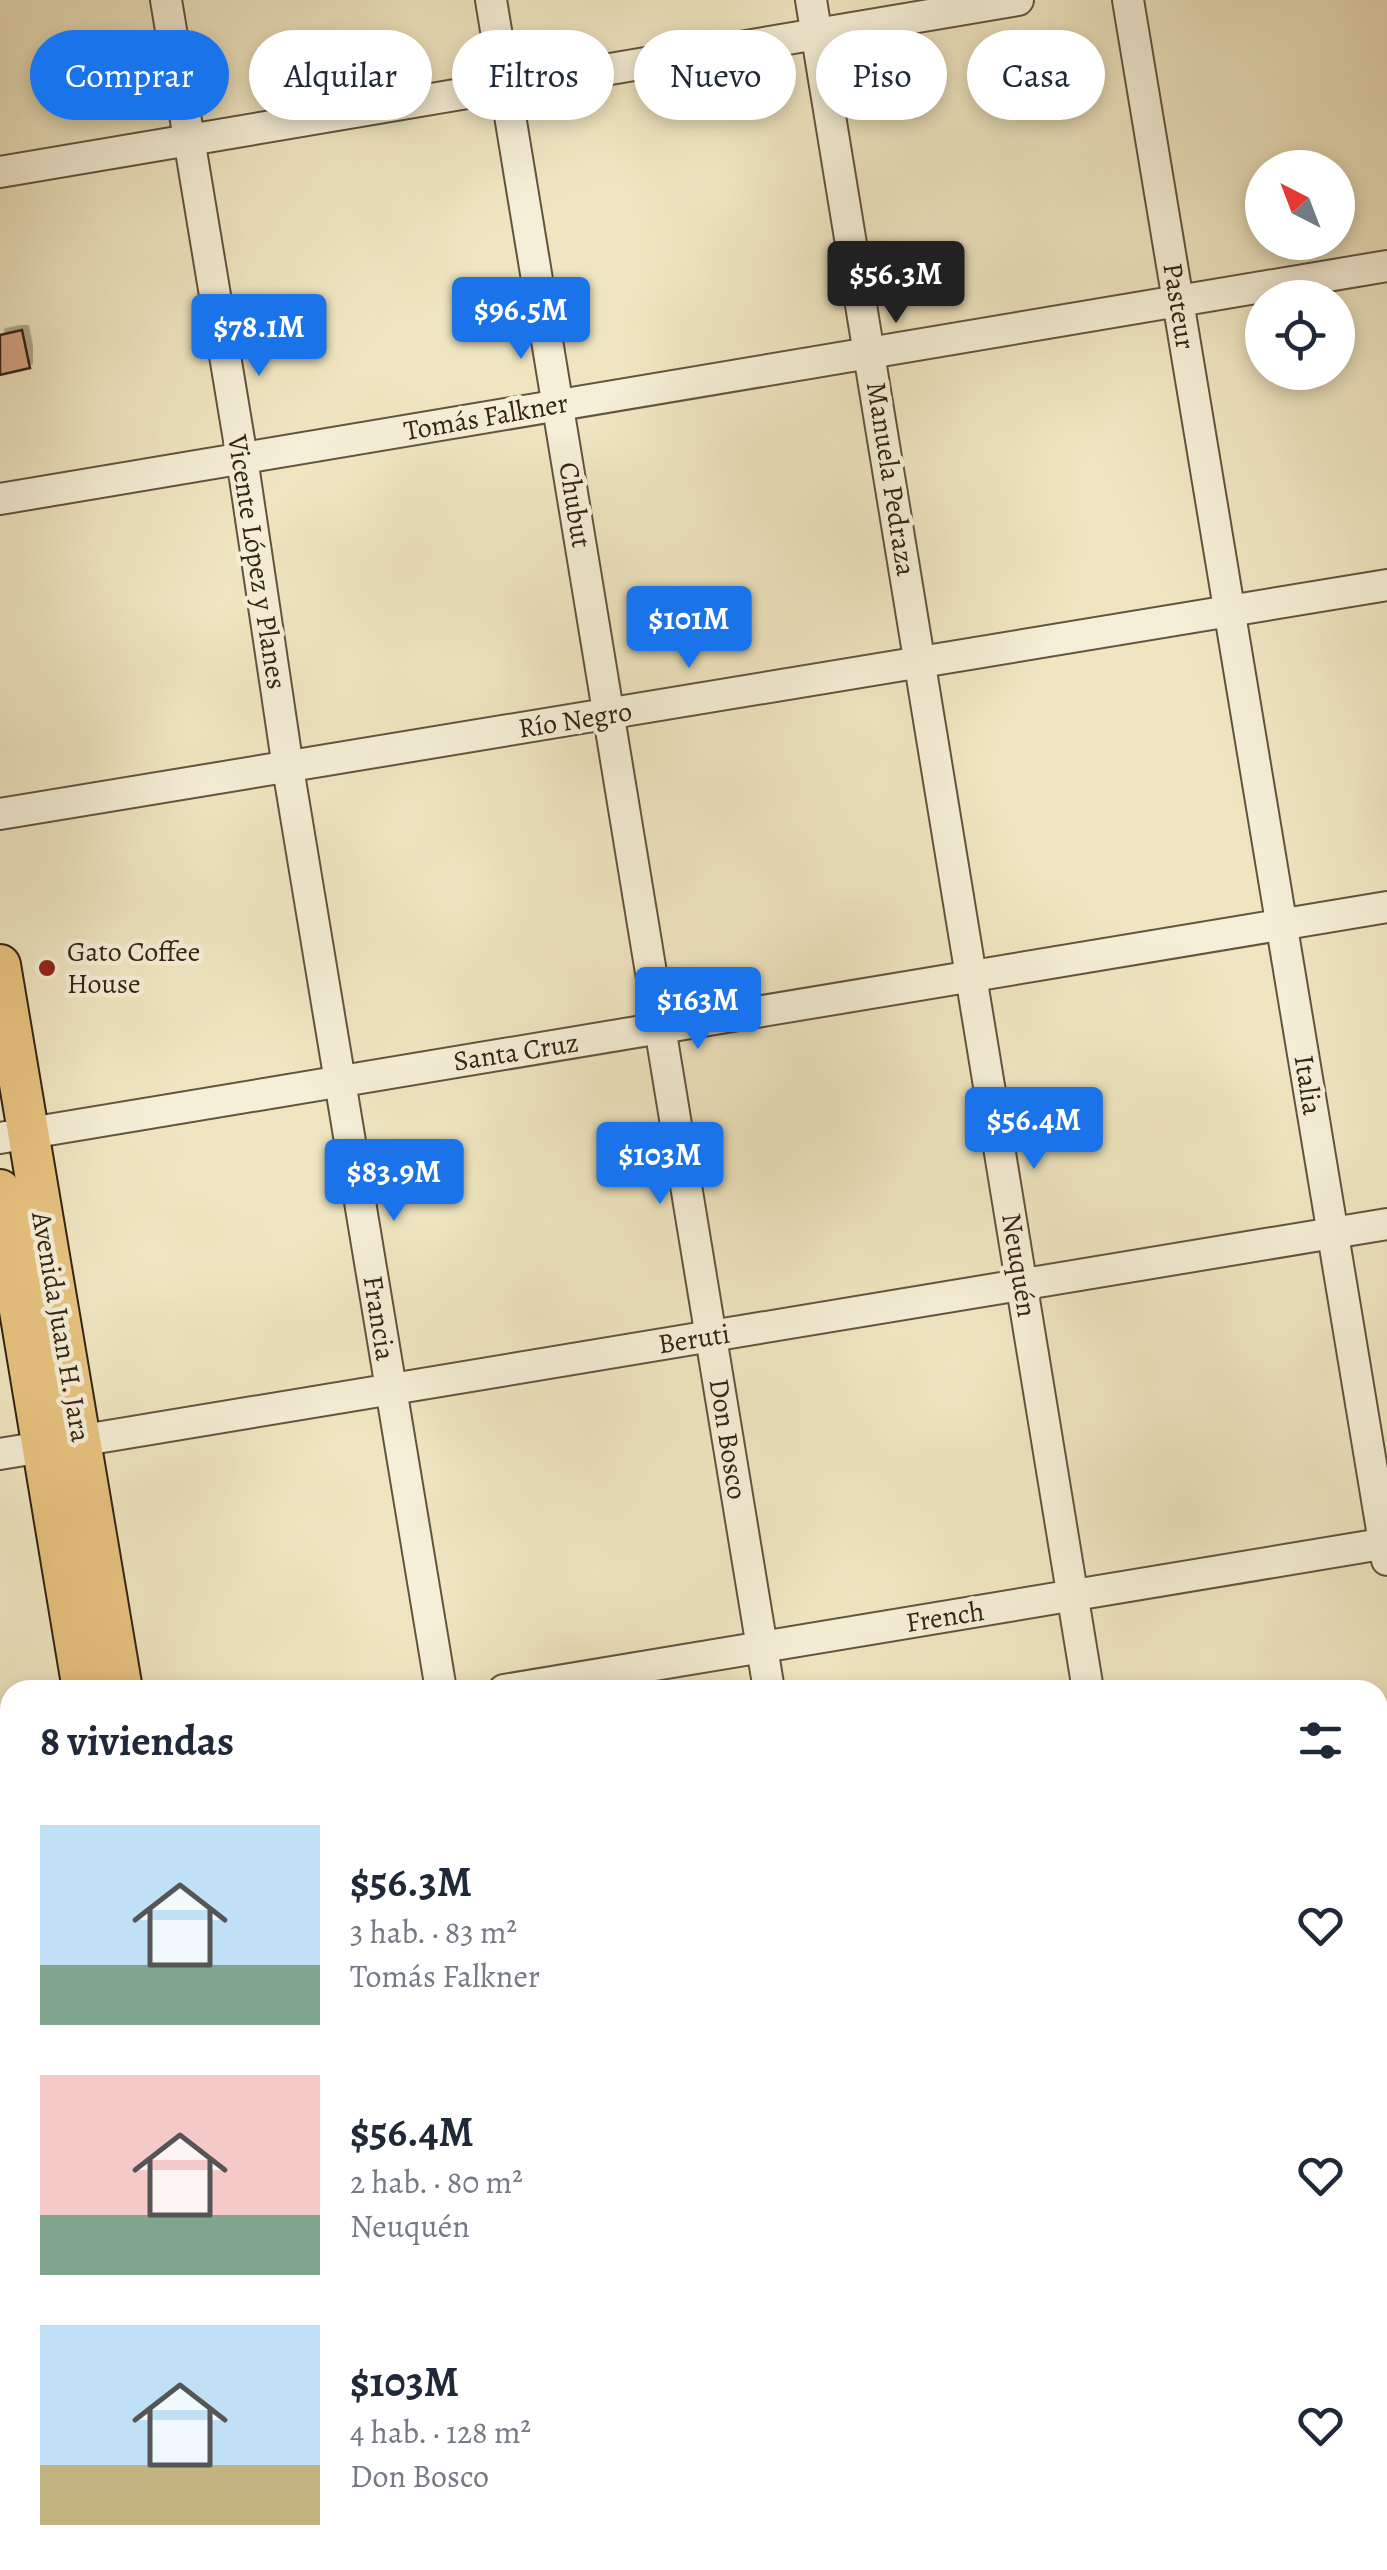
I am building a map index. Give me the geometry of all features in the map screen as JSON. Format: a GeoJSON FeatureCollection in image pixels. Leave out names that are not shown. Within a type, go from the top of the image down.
{"type":"FeatureCollection","features":[{"type":"Feature","properties":{"kind":"main road","name":"Avenida Juan H. Jara"},"geometry":{"type":"LineString","coordinates":[[0,964],[14,1136],[61,1444],[82,1680]]}},
{"type":"Feature","properties":{"kind":"main road","name":"Avenida Juan H. Jara"},"geometry":{"type":"LineString","coordinates":[[0,1190],[120,1680]]}},
{"type":"Feature","properties":{"kind":"street","name":"Vicente López y Planes"},"geometry":{"type":"LineString","coordinates":[[166,0],[242,458],[288,768]]}},
{"type":"Feature","properties":{"kind":"street","name":"Chubut"},"geometry":{"type":"LineString","coordinates":[[491,0],[496,30]]}},
{"type":"Feature","properties":{"kind":"street","name":"Manuela Pedraza"},"geometry":{"type":"LineString","coordinates":[[811,0],[816,30]]}},
{"type":"Feature","properties":{"kind":"street"},"geometry":{"type":"LineString","coordinates":[[841,30],[1018,0]]}},
{"type":"Feature","properties":{"kind":"street","name":"Pasteur"},"geometry":{"type":"LineString","coordinates":[[1128,0],[1230,611]]}},
{"type":"Feature","properties":{"kind":"street"},"geometry":{"type":"LineString","coordinates":[[614,67],[816,34]]}},
{"type":"Feature","properties":{"kind":"street"},"geometry":{"type":"LineString","coordinates":[[0,172],[452,94]]}},
{"type":"Feature","properties":{"kind":"street","name":"Chubut"},"geometry":{"type":"LineString","coordinates":[[511,120],[610,715]]}},
{"type":"Feature","properties":{"kind":"street","name":"Manuela Pedraza"},"geometry":{"type":"LineString","coordinates":[[831,120],[921,663]]}},
{"type":"Feature","properties":{"kind":"street","name":"Tomás Falkner"},"geometry":{"type":"LineString","coordinates":[[0,499],[1387,266]]}},
{"type":"Feature","properties":{"kind":"street","name":"Río Negro"},"geometry":{"type":"LineString","coordinates":[[0,814],[1387,585]]}},
{"type":"Feature","properties":{"kind":"street","name":"Italia"},"geometry":{"type":"LineString","coordinates":[[1230,611],[1386,1549]]}},
{"type":"Feature","properties":{"kind":"street","name":"Neuquén"},"geometry":{"type":"LineString","coordinates":[[921,663],[1086,1680]]}},
{"type":"Feature","properties":{"kind":"street","name":"Don Bosco"},"geometry":{"type":"LineString","coordinates":[[610,715],[767,1680]]}},
{"type":"Feature","properties":{"kind":"street","name":"Francia"},"geometry":{"type":"LineString","coordinates":[[288,768],[438,1680]]}},
{"type":"Feature","properties":{"kind":"street","name":"Santa Cruz"},"geometry":{"type":"LineString","coordinates":[[14,1136],[1387,907]]}},
{"type":"Feature","properties":{"kind":"street","name":"Beruti"},"geometry":{"type":"LineString","coordinates":[[0,1454],[1387,1224]]}},
{"type":"Feature","properties":{"kind":"street","name":"French"},"geometry":{"type":"LineString","coordinates":[[564,1680],[1386,1549]]}},
{"type":"Feature","properties":{"kind":"building"},"geometry":{"type":"Polygon","coordinates":[[[22,330],[30,368],[0,375],[0,335],[22,330]]]}},
{"type":"Feature","properties":{"kind":"place","name":"Gato Coffee House"},"geometry":{"type":"Point","coordinates":[47,968]}}]}
